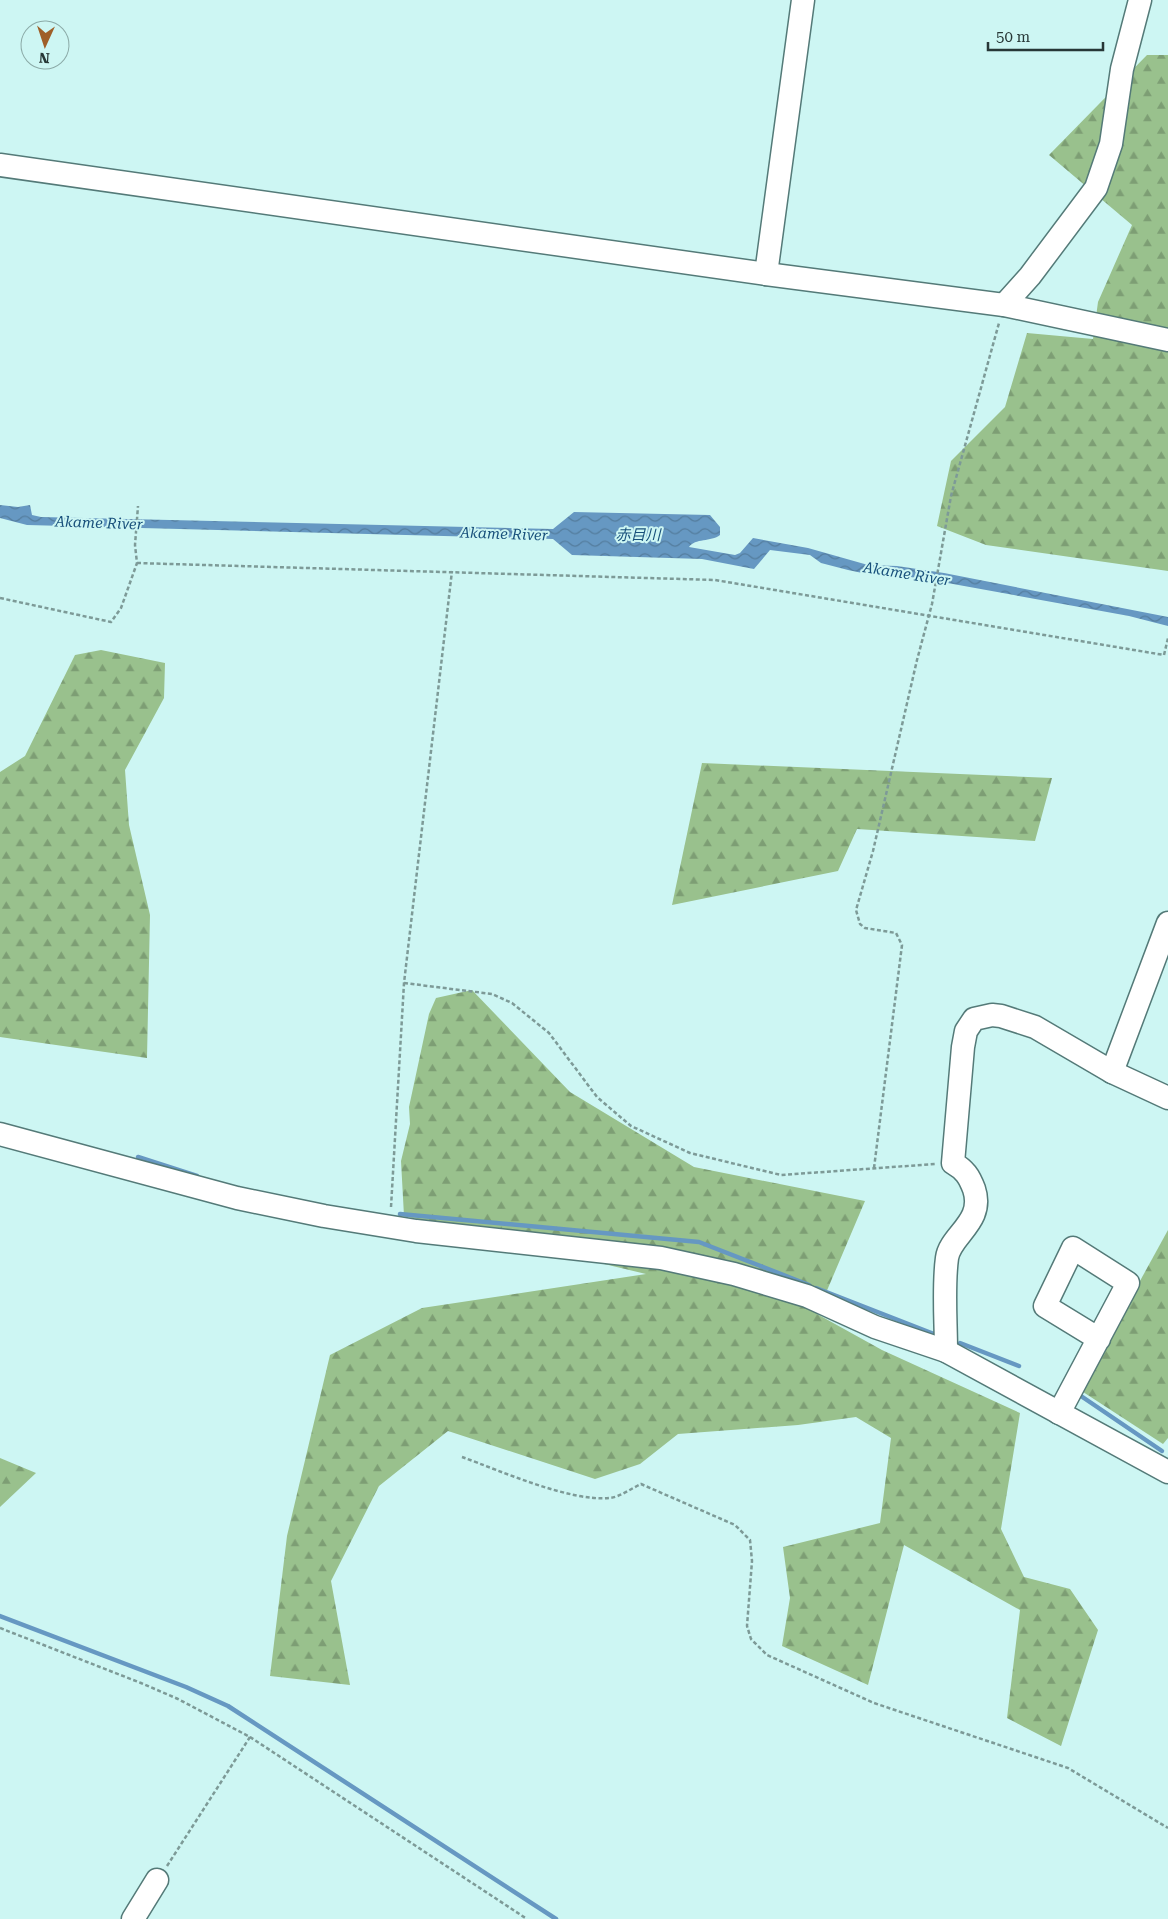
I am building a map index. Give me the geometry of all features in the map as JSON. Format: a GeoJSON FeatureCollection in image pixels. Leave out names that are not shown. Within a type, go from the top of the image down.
{"type":"FeatureCollection","features":[{"type":"Feature","properties":{"kind":"street"},"geometry":{"type":"LineString","coordinates":[[766,274],[803,0]]}},
{"type":"Feature","properties":{"kind":"street"},"geometry":{"type":"LineString","coordinates":[[1004,305],[1030,276],[1096,188],[1111,144],[1122,69],[1140,0]]}},
{"type":"Feature","properties":{"kind":"street"},"geometry":{"type":"LineString","coordinates":[[0,165],[766,274],[1004,305],[1168,340]]}},
{"type":"Feature","properties":{"kind":"street"},"geometry":{"type":"LineString","coordinates":[[1112,1072],[1168,923]]}},
{"type":"Feature","properties":{"kind":"street"},"geometry":{"type":"LineString","coordinates":[[946,1351],[947,1256],[973,1217],[976,1197],[970,1177],[964,1170],[953,1163],[963,1047],[966,1032],[974,1019],[992,1015],[1001,1016],[1035,1027],[1112,1072],[1168,1098]]}},
{"type":"Feature","properties":{"kind":"street"},"geometry":{"type":"LineString","coordinates":[[0,1134],[237,1198],[389,1226],[670,1260],[734,1274],[807,1296],[875,1327],[946,1351],[1059,1412],[1166,1466]]}},
{"type":"Feature","properties":{"kind":"street"},"geometry":{"type":"LineString","coordinates":[[1059,1412],[1099,1339]]}},
{"type":"Feature","properties":{"kind":"street"},"geometry":{"type":"LineString","coordinates":[[132,1919],[157,1880]]}},
{"type":"Feature","properties":{"kind":"path"},"geometry":{"type":"LineString","coordinates":[[874,1168],[902,945],[896,933],[865,928],[860,924],[856,910],[873,851],[917,660],[932,604],[942,558],[951,496],[1004,305]]}},
{"type":"Feature","properties":{"kind":"path"},"geometry":{"type":"LineString","coordinates":[[0,598],[111,622],[121,608],[137,564],[135,544],[138,506]]}},
{"type":"Feature","properties":{"kind":"path"},"geometry":{"type":"LineString","coordinates":[[137,564],[452,571],[715,580],[1168,656]]}},
{"type":"Feature","properties":{"kind":"path"},"geometry":{"type":"LineString","coordinates":[[389,1226],[395,1158],[404,983],[452,571]]}},
{"type":"Feature","properties":{"kind":"path"},"geometry":{"type":"LineString","coordinates":[[1164,655],[1168,638]]}},
{"type":"Feature","properties":{"kind":"path"},"geometry":{"type":"LineString","coordinates":[[404,983],[492,994],[512,1003],[549,1033],[597,1098],[631,1126],[690,1153],[781,1175],[953,1163]]}},
{"type":"Feature","properties":{"kind":"path"},"geometry":{"type":"LineString","coordinates":[[462,1457],[563,1492],[598,1498],[612,1498],[641,1484],[735,1525],[750,1540],[752,1561],[747,1626],[751,1639],[767,1655],[874,1703],[1068,1768],[1168,1828]]}},
{"type":"Feature","properties":{"kind":"path"},"geometry":{"type":"LineString","coordinates":[[0,1628],[178,1699],[250,1737],[527,1919]]}},
{"type":"Feature","properties":{"kind":"path"},"geometry":{"type":"LineString","coordinates":[[157,1880],[250,1737]]}},
{"type":"Feature","properties":{"kind":"green space"},"geometry":{"type":"Polygon","coordinates":[[[1147,55],[1168,55],[1168,571],[986,545],[937,526],[951,461],[1005,407],[1027,333],[1093,339],[1098,302],[1132,225],[1049,155],[1147,55]]]}},
{"type":"Feature","properties":{"kind":"green space"},"geometry":{"type":"Polygon","coordinates":[[[101,650],[165,663],[164,698],[125,770],[129,825],[150,915],[147,1058],[0,1037],[0,772],[25,756],[75,655],[101,650]]]}},
{"type":"Feature","properties":{"kind":"green space"},"geometry":{"type":"Polygon","coordinates":[[[702,763],[1052,778],[1035,841],[857,829],[838,871],[672,905],[702,763]]]}},
{"type":"Feature","properties":{"kind":"green space"},"geometry":{"type":"Polygon","coordinates":[[[472,990],[570,1092],[694,1167],[865,1201],[817,1314],[882,1350],[1020,1413],[1001,1529],[1024,1577],[1070,1589],[1098,1630],[1061,1746],[1007,1718],[1020,1610],[904,1545],[868,1685],[782,1646],[790,1598],[783,1547],[880,1523],[891,1438],[856,1417],[798,1425],[678,1434],[640,1464],[595,1479],[448,1431],[379,1486],[331,1581],[350,1685],[270,1676],[287,1536],[330,1355],[422,1308],[646,1274],[404,1216],[401,1161],[410,1124],[409,1107],[429,1014],[436,998],[472,990]]]}},
{"type":"Feature","properties":{"kind":"green space"},"geometry":{"type":"Polygon","coordinates":[[[1168,1230],[1168,1438],[1163,1444],[1080,1390],[1168,1230]]]}},
{"type":"Feature","properties":{"kind":"green space"},"geometry":{"type":"Polygon","coordinates":[[[0,1458],[36,1473],[0,1507],[0,1458]]]}},
{"type":"Feature","properties":{"kind":"water","name":"赤目川"},"geometry":{"type":"Polygon","coordinates":[[[0,505],[18,507],[30,505],[32,515],[41,517],[553,529],[574,512],[710,515],[720,527],[720,535],[712,539],[695,542],[689,547],[735,555],[740,553],[753,538],[808,548],[868,565],[897,566],[944,573],[1168,617],[1168,626],[1129,616],[942,582],[891,574],[867,574],[821,563],[810,555],[770,550],[754,569],[702,559],[572,555],[553,539],[27,525],[0,518],[0,505]]]}},
{"type":"Feature","properties":{"kind":"waterway"},"geometry":{"type":"LineString","coordinates":[[138,1157],[197,1176]]}},
{"type":"Feature","properties":{"kind":"waterway"},"geometry":{"type":"LineString","coordinates":[[400,1214],[699,1242],[809,1285]]}},
{"type":"Feature","properties":{"kind":"waterway"},"geometry":{"type":"LineString","coordinates":[[816,1288],[934,1334]]}},
{"type":"Feature","properties":{"kind":"waterway"},"geometry":{"type":"LineString","coordinates":[[960,1343],[1019,1366]]}},
{"type":"Feature","properties":{"kind":"waterway"},"geometry":{"type":"LineString","coordinates":[[1078,1394],[1162,1451]]}},
{"type":"Feature","properties":{"kind":"waterway"},"geometry":{"type":"LineString","coordinates":[[0,1616],[186,1687],[228,1706],[556,1919]]}},
{"type":"Feature","properties":{"kind":"water label","name":"Akame River"},"geometry":{"type":"Point","coordinates":[99,523]}},
{"type":"Feature","properties":{"kind":"water label","name":"Akame River"},"geometry":{"type":"Point","coordinates":[504,534]}},
{"type":"Feature","properties":{"kind":"water label","name":"Akame River"},"geometry":{"type":"Point","coordinates":[907,574]}}]}
